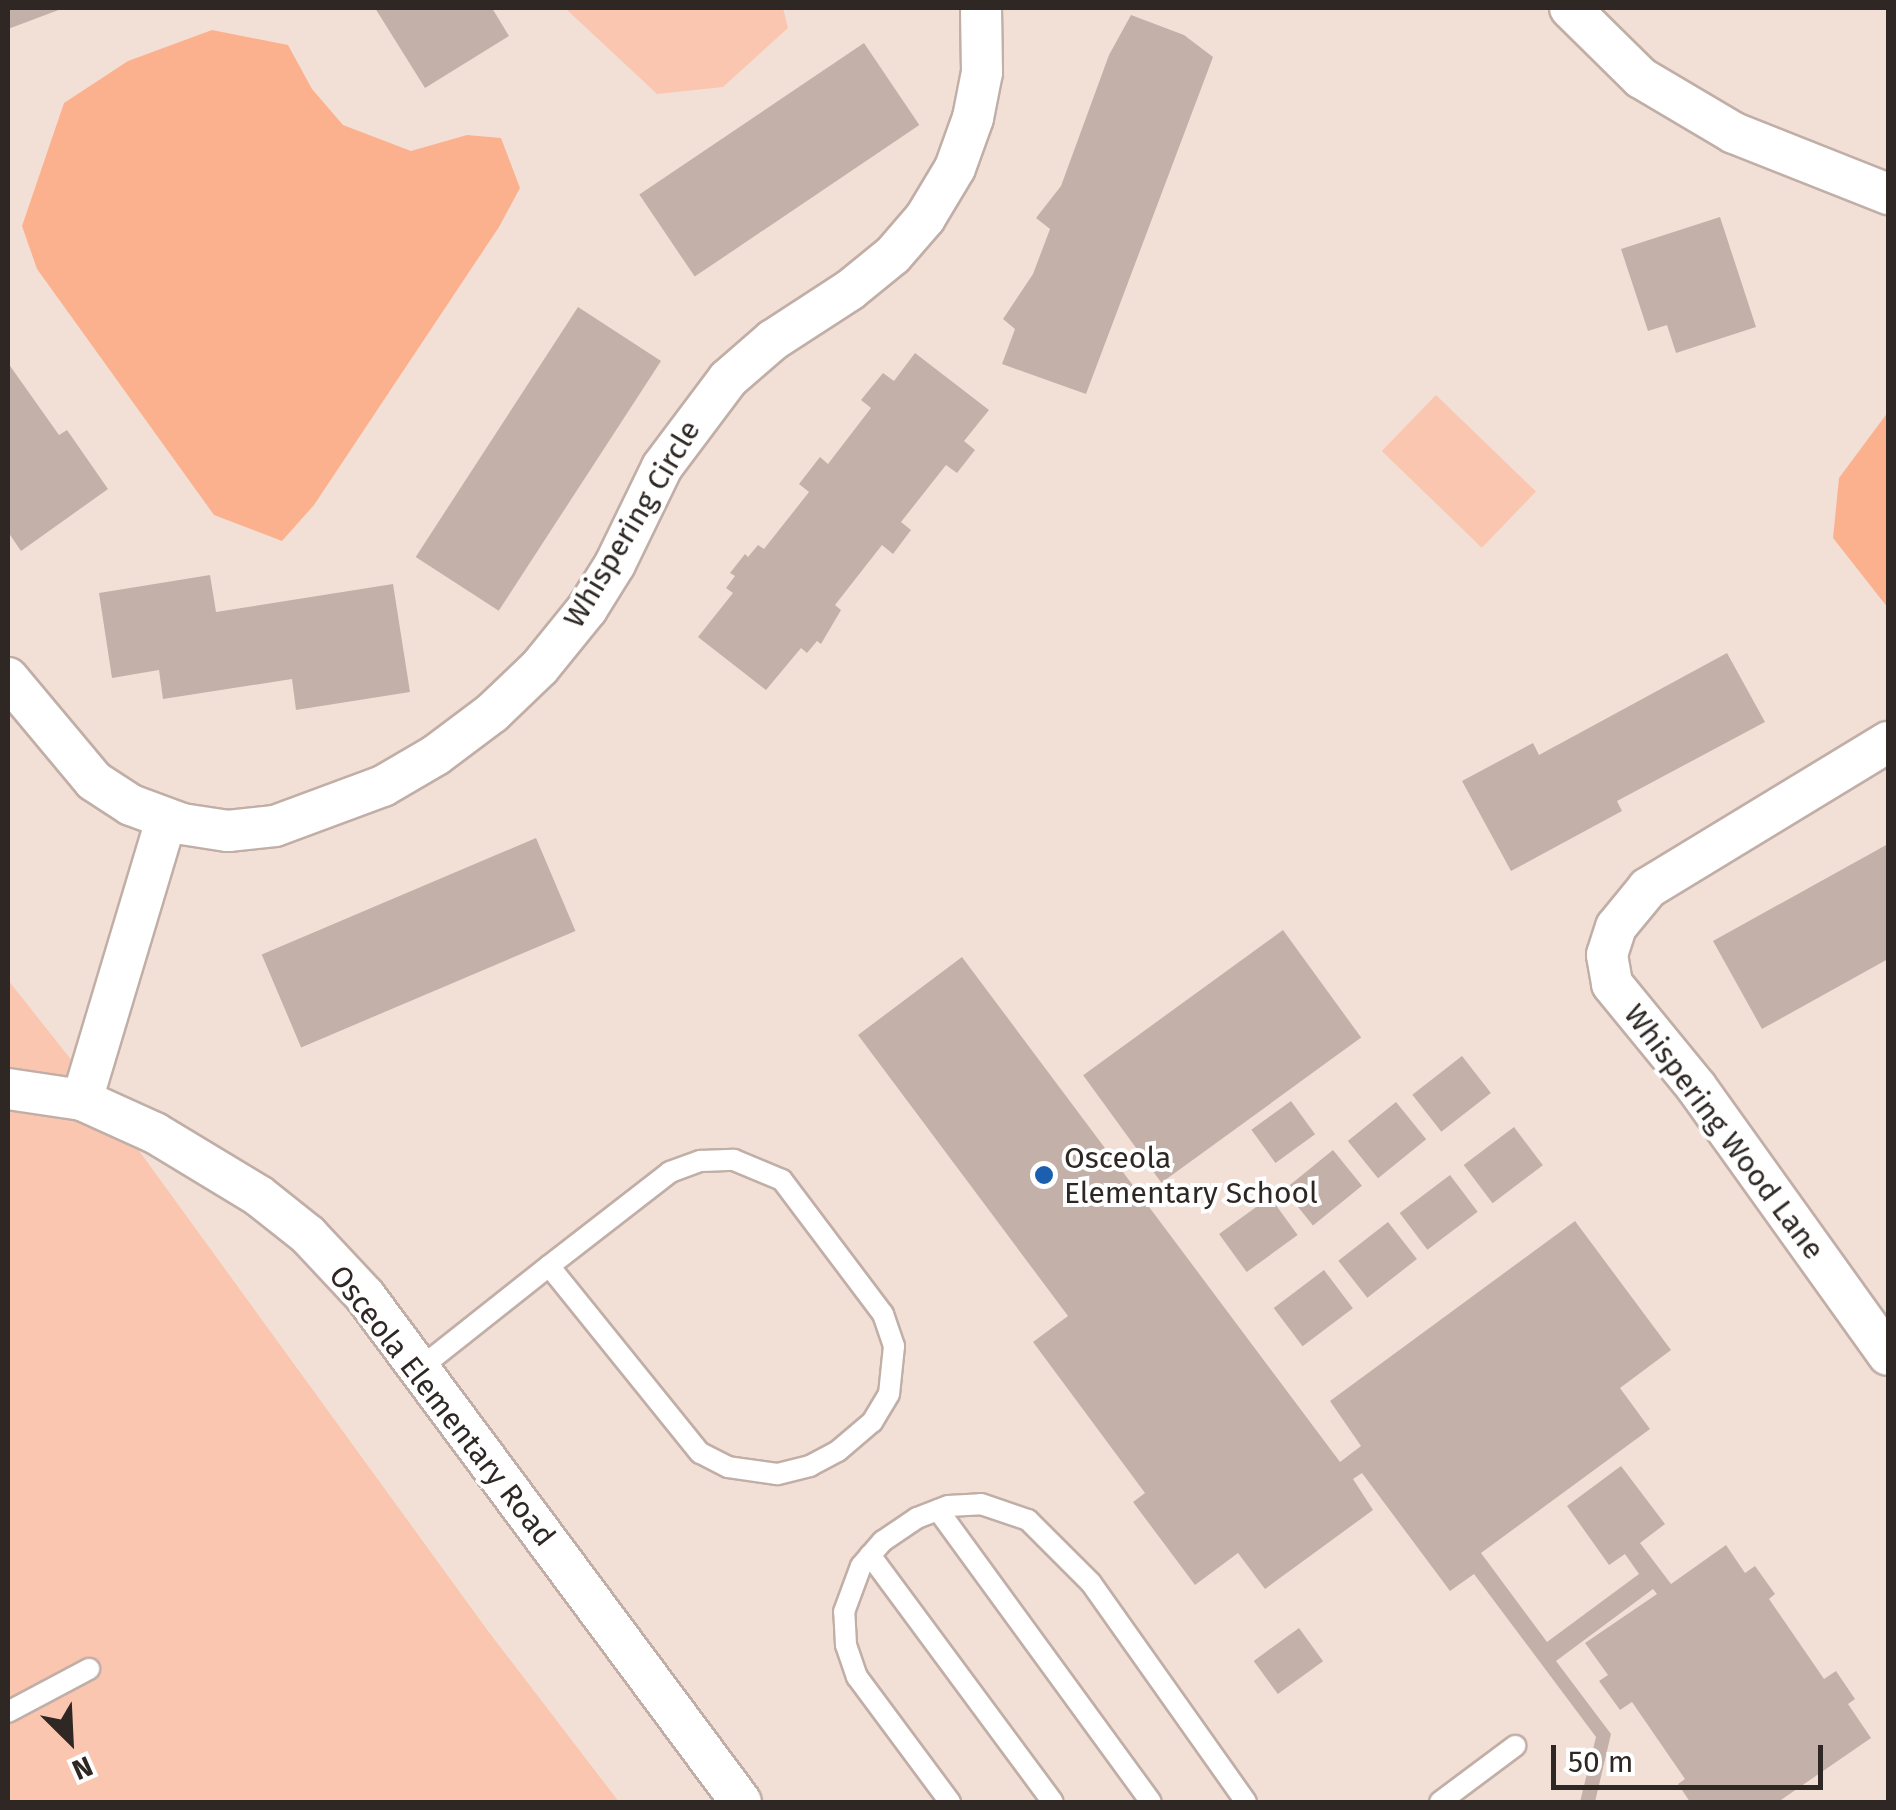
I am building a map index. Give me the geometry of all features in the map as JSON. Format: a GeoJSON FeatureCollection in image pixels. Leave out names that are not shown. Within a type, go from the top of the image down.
{"type":"FeatureCollection","features":[{"type":"Feature","properties":{"kind":"street","name":"Whispering Circle"},"geometry":{"type":"LineString","coordinates":[[8,678],[94,782],[131,805],[166,820],[228,830],[275,826],[325,811],[383,786],[436,755],[492,713],[540,667],[586,609],[615,564],[662,467],[716,392],[772,340],[878,267],[925,218],[955,168],[973,118],[982,72],[982,8]]}},
{"type":"Feature","properties":{"kind":"street"},"geometry":{"type":"LineString","coordinates":[[1570,8],[1641,78],[1734,134],[1888,194]]}},
{"type":"Feature","properties":{"kind":"street","name":"Whispering Wood Lane"},"geometry":{"type":"LineString","coordinates":[[1888,742],[1648,888],[1616,927],[1608,955],[1612,984],[1697,1088],[1888,1354]]}},
{"type":"Feature","properties":{"kind":"street"},"geometry":{"type":"LineString","coordinates":[[82,1100],[166,820]]}},
{"type":"Feature","properties":{"kind":"street","name":"Osceola Elementary Road"},"geometry":{"type":"LineString","coordinates":[[8,1089],[82,1100],[155,1132],[259,1196],[308,1236],[365,1296],[741,1802]]}},
{"type":"Feature","properties":{"kind":"lane"},"geometry":{"type":"LineString","coordinates":[[419,1369],[549,1266],[670,1172],[701,1161],[750,1163],[782,1180],[883,1314],[896,1362],[890,1394],[872,1422],[838,1451],[810,1466],[777,1474],[728,1467],[700,1453],[549,1266]]}},
{"type":"Feature","properties":{"kind":"lane"},"geometry":{"type":"LineString","coordinates":[[950,1802],[850,1662],[844,1612],[861,1566],[870,1555],[917,1518],[938,1510],[981,1504],[1028,1520],[1042,1530],[1091,1583],[1246,1802]]}},
{"type":"Feature","properties":{"kind":"lane"},"geometry":{"type":"LineString","coordinates":[[938,1510],[1152,1802]]}},
{"type":"Feature","properties":{"kind":"lane"},"geometry":{"type":"LineString","coordinates":[[870,1555],[1052,1802]]}},
{"type":"Feature","properties":{"kind":"lane"},"geometry":{"type":"LineString","coordinates":[[8,1712],[89,1669]]}},
{"type":"Feature","properties":{"kind":"lane"},"geometry":{"type":"LineString","coordinates":[[1440,1802],[1515,1746]]}},
{"type":"Feature","properties":{"kind":"shaded area"},"geometry":{"type":"Polygon","coordinates":[[[565,8],[783,8],[788,28],[723,87],[657,94],[565,8]]]}},
{"type":"Feature","properties":{"kind":"shaded area"},"geometry":{"type":"Polygon","coordinates":[[[212,30],[288,45],[312,89],[343,125],[411,151],[467,135],[501,138],[520,188],[499,227],[314,505],[282,541],[214,515],[37,269],[22,226],[64,103],[128,61],[212,30]]]}},
{"type":"Feature","properties":{"kind":"shaded area"},"geometry":{"type":"Polygon","coordinates":[[[1436,395],[1536,492],[1482,548],[1382,451],[1436,395]]]}},
{"type":"Feature","properties":{"kind":"shaded area"},"geometry":{"type":"Polygon","coordinates":[[[1888,412],[1888,608],[1833,538],[1839,478],[1888,412]]]}},
{"type":"Feature","properties":{"kind":"shaded area"},"geometry":{"type":"Polygon","coordinates":[[[8,980],[92,1086],[488,1631],[619,1802],[8,1802],[8,980]]]}},
{"type":"Feature","properties":{"kind":"building"},"geometry":{"type":"Polygon","coordinates":[[[8,8],[64,8],[8,29],[8,8]]]}},
{"type":"Feature","properties":{"kind":"building"},"geometry":{"type":"Polygon","coordinates":[[[375,8],[492,8],[509,36],[425,88],[375,8]]]}},
{"type":"Feature","properties":{"kind":"building"},"geometry":{"type":"Polygon","coordinates":[[[1131,15],[1184,35],[1213,57],[1086,394],[1002,364],[1015,329],[1003,319],[1033,274],[1050,229],[1036,218],[1061,186],[1109,55],[1131,15]]]}},
{"type":"Feature","properties":{"kind":"building"},"geometry":{"type":"Polygon","coordinates":[[[864,43],[919,125],[695,277],[639,195],[864,43]]]}},
{"type":"Feature","properties":{"kind":"building"},"geometry":{"type":"Polygon","coordinates":[[[1720,217],[1756,327],[1676,353],[1667,325],[1648,331],[1621,249],[1720,217]]]}},
{"type":"Feature","properties":{"kind":"building"},"geometry":{"type":"Polygon","coordinates":[[[578,307],[661,361],[499,611],[416,557],[578,307]]]}},
{"type":"Feature","properties":{"kind":"building"},"geometry":{"type":"Polygon","coordinates":[[[915,353],[989,410],[964,441],[975,450],[957,473],[946,465],[901,522],[911,530],[893,554],[882,545],[835,605],[841,610],[821,644],[817,641],[807,653],[801,648],[766,690],[698,637],[733,593],[726,588],[735,576],[730,573],[745,554],[748,557],[758,545],[764,549],[809,492],[799,484],[820,457],[828,464],[871,408],[861,400],[883,373],[894,381],[915,353]]]}},
{"type":"Feature","properties":{"kind":"building"},"geometry":{"type":"Polygon","coordinates":[[[8,363],[59,435],[67,430],[108,489],[21,551],[8,532],[8,363]]]}},
{"type":"Feature","properties":{"kind":"building"},"geometry":{"type":"Polygon","coordinates":[[[210,575],[216,612],[393,584],[410,692],[296,710],[292,679],[163,699],[159,670],[112,678],[99,593],[210,575]]]}},
{"type":"Feature","properties":{"kind":"building"},"geometry":{"type":"Polygon","coordinates":[[[1727,653],[1765,722],[1617,801],[1622,811],[1511,871],[1462,781],[1533,743],[1539,755],[1727,653]]]}},
{"type":"Feature","properties":{"kind":"building"},"geometry":{"type":"Polygon","coordinates":[[[536,838],[575,931],[301,1047],[262,954],[536,838]]]}},
{"type":"Feature","properties":{"kind":"building"},"geometry":{"type":"Polygon","coordinates":[[[1888,844],[1888,959],[1762,1029],[1713,941],[1888,844]]]}},
{"type":"Feature","properties":{"kind":"building"},"geometry":{"type":"Polygon","coordinates":[[[1283,930],[1361,1038],[1161,1183],[1083,1075],[1283,930]]]}},
{"type":"Feature","properties":{"kind":"building"},"geometry":{"type":"Polygon","coordinates":[[[962,957],[1340,1462],[1361,1446],[1330,1401],[1575,1221],[1671,1350],[1620,1388],[1650,1429],[1481,1553],[1547,1642],[1639,1574],[1625,1554],[1609,1565],[1567,1506],[1621,1466],[1665,1524],[1640,1543],[1671,1584],[1726,1545],[1745,1573],[1755,1566],[1775,1594],[1769,1599],[1824,1679],[1836,1671],[1855,1699],[1848,1704],[1871,1738],[1778,1802],[1690,1802],[1678,1784],[1685,1779],[1632,1702],[1620,1710],[1599,1681],[1608,1675],[1585,1643],[1657,1594],[1653,1589],[1556,1661],[1611,1734],[1595,1802],[1580,1802],[1596,1737],[1474,1574],[1450,1591],[1362,1473],[1353,1479],[1373,1510],[1265,1589],[1238,1553],[1195,1585],[1133,1502],[1145,1493],[1033,1342],[1068,1316],[858,1035],[962,957]]]}},
{"type":"Feature","properties":{"kind":"building"},"geometry":{"type":"Polygon","coordinates":[[[1462,1056],[1491,1093],[1441,1132],[1412,1095],[1462,1056]]]}},
{"type":"Feature","properties":{"kind":"building"},"geometry":{"type":"Polygon","coordinates":[[[1291,1101],[1315,1134],[1275,1163],[1251,1130],[1291,1101]]]}},
{"type":"Feature","properties":{"kind":"building"},"geometry":{"type":"Polygon","coordinates":[[[1396,1102],[1426,1139],[1378,1178],[1348,1141],[1396,1102]]]}},
{"type":"Feature","properties":{"kind":"building"},"geometry":{"type":"Polygon","coordinates":[[[1514,1127],[1543,1165],[1493,1203],[1464,1165],[1514,1127]]]}},
{"type":"Feature","properties":{"kind":"building"},"geometry":{"type":"Polygon","coordinates":[[[1333,1150],[1362,1186],[1313,1225],[1284,1190],[1333,1150]]]}},
{"type":"Feature","properties":{"kind":"building"},"geometry":{"type":"Polygon","coordinates":[[[1450,1175],[1478,1212],[1427,1250],[1400,1213],[1450,1175]]]}},
{"type":"Feature","properties":{"kind":"building"},"geometry":{"type":"Polygon","coordinates":[[[1270,1197],[1298,1235],[1247,1272],[1219,1234],[1270,1197]]]}},
{"type":"Feature","properties":{"kind":"building"},"geometry":{"type":"Polygon","coordinates":[[[1388,1222],[1417,1259],[1367,1298],[1338,1261],[1388,1222]]]}},
{"type":"Feature","properties":{"kind":"building"},"geometry":{"type":"Polygon","coordinates":[[[1324,1270],[1353,1308],[1303,1346],[1274,1308],[1324,1270]]]}},
{"type":"Feature","properties":{"kind":"building"},"geometry":{"type":"Polygon","coordinates":[[[1299,1628],[1323,1661],[1278,1694],[1254,1661],[1299,1628]]]}},
{"type":"Feature","properties":{"kind":"place","name":"Osceola Elementary School"},"geometry":{"type":"Point","coordinates":[1044,1175]}}]}
